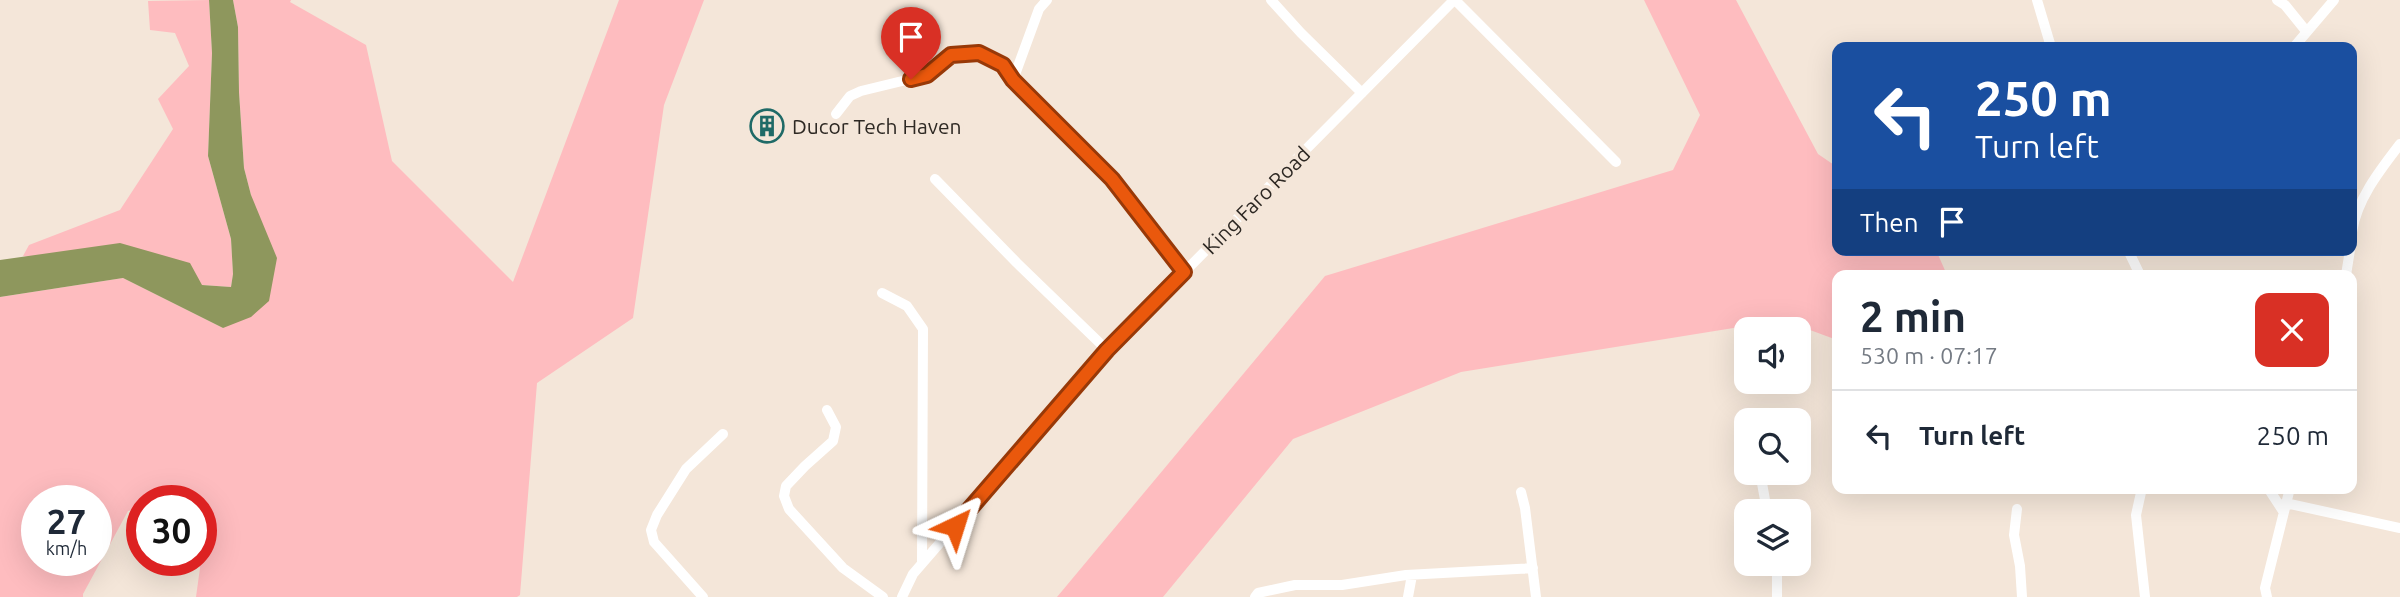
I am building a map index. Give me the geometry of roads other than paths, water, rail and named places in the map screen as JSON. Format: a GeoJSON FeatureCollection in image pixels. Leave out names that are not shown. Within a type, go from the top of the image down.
{"type":"FeatureCollection","features":[{"type":"Feature","properties":{"kind":"street"},"geometry":{"type":"LineString","coordinates":[[1013,80],[1039,9],[1046,0]]}},
{"type":"Feature","properties":{"kind":"street"},"geometry":{"type":"LineString","coordinates":[[1271,0],[1362,93]]}},
{"type":"Feature","properties":{"kind":"street"},"geometry":{"type":"LineString","coordinates":[[1455,0],[1616,162]]}},
{"type":"Feature","properties":{"kind":"street","name":"King Faro Road"},"geometry":{"type":"LineString","coordinates":[[902,597],[913,574],[1107,350],[1455,0]]}},
{"type":"Feature","properties":{"kind":"street"},"geometry":{"type":"LineString","coordinates":[[2037,0],[2050,42]]}},
{"type":"Feature","properties":{"kind":"street"},"geometry":{"type":"LineString","coordinates":[[2277,0],[2285,5],[2306,32]]}},
{"type":"Feature","properties":{"kind":"street"},"geometry":{"type":"LineString","coordinates":[[2298,42],[2334,0]]}},
{"type":"Feature","properties":{"kind":"street"},"geometry":{"type":"LineString","coordinates":[[836,114],[850,96],[861,91],[927,75],[951,55],[979,53],[1003,65],[1013,80],[1112,179],[1184,272]]}},
{"type":"Feature","properties":{"kind":"street"},"geometry":{"type":"LineString","coordinates":[[2357,215],[2374,178],[2400,144]]}},
{"type":"Feature","properties":{"kind":"street"},"geometry":{"type":"LineString","coordinates":[[935,179],[1107,350]]}},
{"type":"Feature","properties":{"kind":"street"},"geometry":{"type":"LineString","coordinates":[[882,293],[906,306],[923,329],[922,564]]}},
{"type":"Feature","properties":{"kind":"street"},"geometry":{"type":"LineString","coordinates":[[827,410],[836,427],[834,441],[786,486],[784,496],[789,509],[843,568],[883,597]]}},
{"type":"Feature","properties":{"kind":"street"},"geometry":{"type":"LineString","coordinates":[[703,597],[654,542],[651,530],[657,514],[686,469],[723,434]]}},
{"type":"Feature","properties":{"kind":"street"},"geometry":{"type":"LineString","coordinates":[[1521,492],[1536,597]]}},
{"type":"Feature","properties":{"kind":"street"},"geometry":{"type":"LineString","coordinates":[[2141,494],[2136,515],[2145,597]]}},
{"type":"Feature","properties":{"kind":"street"},"geometry":{"type":"LineString","coordinates":[[2272,494],[2284,507],[2400,528]]}},
{"type":"Feature","properties":{"kind":"street"},"geometry":{"type":"LineString","coordinates":[[2267,597],[2266,588],[2288,494]]}},
{"type":"Feature","properties":{"kind":"street"},"geometry":{"type":"LineString","coordinates":[[2017,509],[2014,535],[2021,566],[2022,597]]}},
{"type":"Feature","properties":{"kind":"street"},"geometry":{"type":"LineString","coordinates":[[1255,597],[1258,593],[1295,585],[1342,585],[1412,575],[1533,568]]}},
{"type":"Feature","properties":{"kind":"street"},"geometry":{"type":"LineString","coordinates":[[1408,597],[1412,575]]}},
{"type":"Feature","properties":{"kind":"street"},"geometry":{"type":"LineString","coordinates":[[1777,576],[1777,597]]}},
{"type":"Feature","properties":{"kind":"place","name":"Ducor Tech Haven"},"geometry":{"type":"Point","coordinates":[767,126]}}]}
